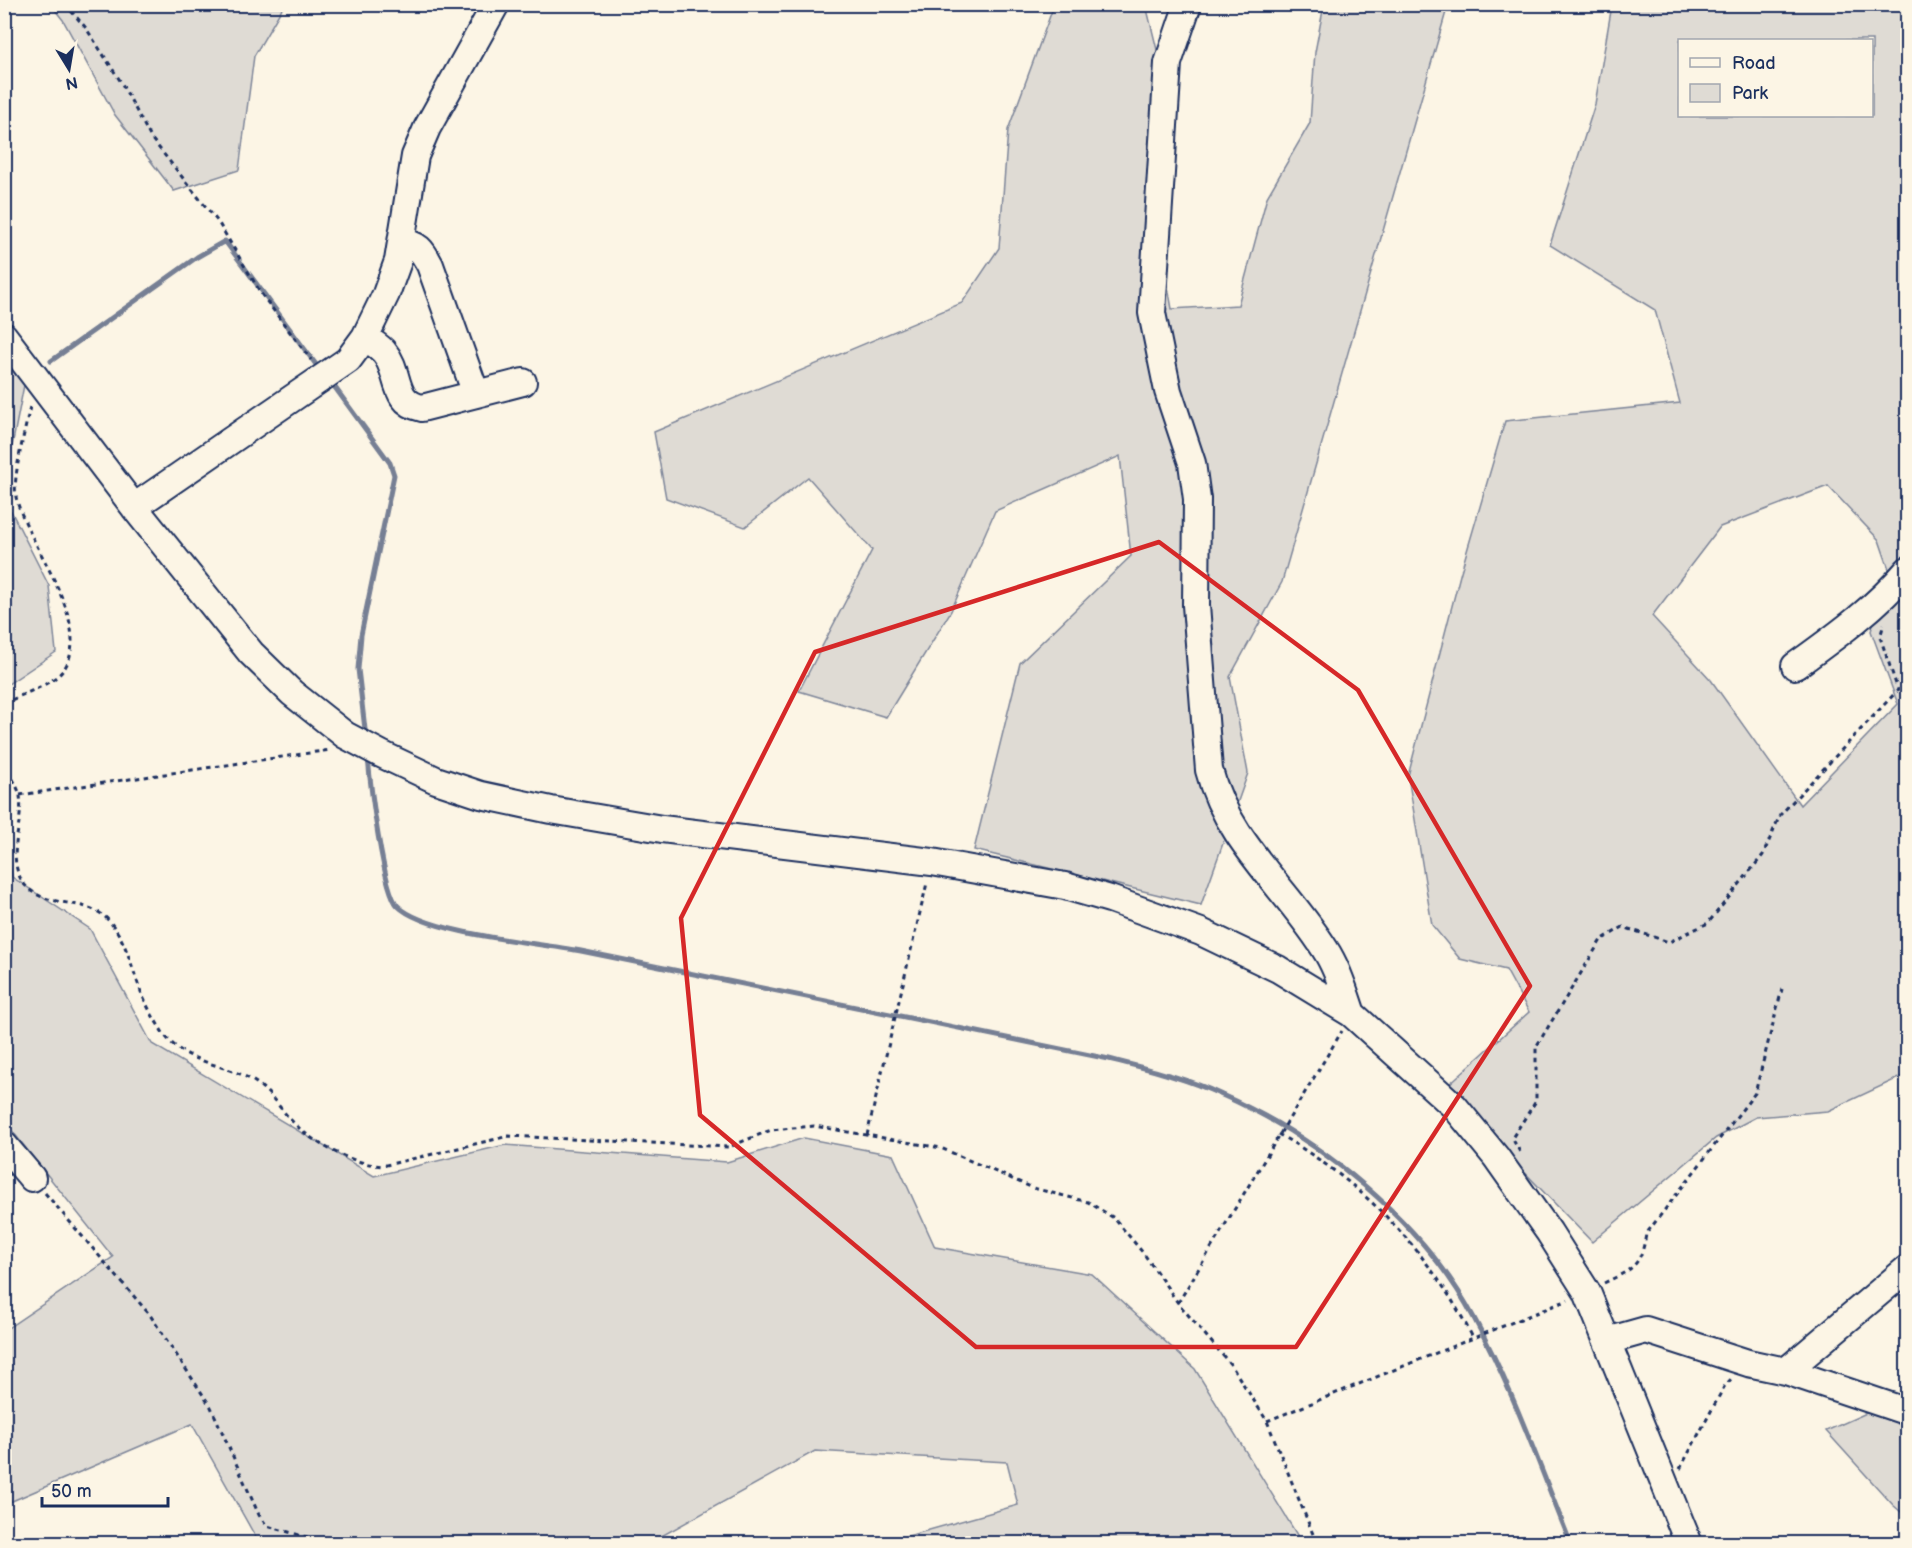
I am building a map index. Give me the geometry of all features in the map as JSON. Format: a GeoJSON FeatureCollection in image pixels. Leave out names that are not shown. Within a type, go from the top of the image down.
{"type":"FeatureCollection","features":[{"type":"Feature","properties":{"kind":"street"},"geometry":{"type":"LineString","coordinates":[[134,507],[325,379],[348,360],[365,337],[386,294],[398,261],[415,156],[427,128],[496,4]]}},
{"type":"Feature","properties":{"kind":"street"},"geometry":{"type":"LineString","coordinates":[[1188,4],[1168,63],[1152,313],[1168,391],[1192,463],[1197,499],[1196,605],[1209,770],[1215,792],[1237,830],[1328,954],[1339,976],[1352,1014]]}},
{"type":"Feature","properties":{"kind":"street"},"geometry":{"type":"LineString","coordinates":[[401,242],[413,244],[422,249],[430,265],[476,394]]}},
{"type":"Feature","properties":{"kind":"street"},"geometry":{"type":"LineString","coordinates":[[4,336],[134,507],[251,653],[292,693],[356,741],[436,780],[501,800],[662,829],[932,862],[1065,886],[1201,932],[1278,969],[1352,1014],[1455,1107],[1521,1192],[1587,1292],[1689,1544]]}},
{"type":"Feature","properties":{"kind":"street"},"geometry":{"type":"LineString","coordinates":[[365,337],[384,351],[404,401],[414,407],[422,408],[523,382]]}},
{"type":"Feature","properties":{"kind":"street"},"geometry":{"type":"LineString","coordinates":[[1795,666],[1851,626],[1908,570]]}},
{"type":"Feature","properties":{"kind":"street"},"geometry":{"type":"LineString","coordinates":[[4,1145],[32,1178]]}},
{"type":"Feature","properties":{"kind":"street"},"geometry":{"type":"LineString","coordinates":[[1786,1371],[1908,1268]]}},
{"type":"Feature","properties":{"kind":"street"},"geometry":{"type":"LineString","coordinates":[[1607,1341],[1646,1330],[1748,1363],[1786,1371],[1908,1412]]}},
{"type":"Feature","properties":{"kind":"path"},"geometry":{"type":"LineString","coordinates":[[65,4],[86,28],[122,82],[151,138],[218,222],[262,295],[325,379]]}},
{"type":"Feature","properties":{"kind":"path"},"geometry":{"type":"LineString","coordinates":[[4,704],[54,678],[64,669],[71,645],[69,624],[58,589],[16,496],[31,400],[39,382]]}},
{"type":"Feature","properties":{"kind":"path"},"geometry":{"type":"LineString","coordinates":[[1523,1158],[1512,1138],[1536,1101],[1536,1047],[1602,940],[1623,927],[1669,942],[1708,923],[1763,855],[1780,815],[1898,690],[1880,637],[1886,616]]}},
{"type":"Feature","properties":{"kind":"path"},"geometry":{"type":"LineString","coordinates":[[20,795],[333,749],[356,741]]}},
{"type":"Feature","properties":{"kind":"path"},"geometry":{"type":"LineString","coordinates":[[4,763],[20,795],[16,868],[23,883],[35,893],[55,902],[89,908],[103,915],[115,929],[144,1000],[170,1041],[195,1059],[247,1077],[274,1098],[303,1131],[363,1164],[382,1166],[509,1136],[729,1147],[771,1130],[814,1126],[941,1148],[1033,1188],[1088,1202],[1114,1218],[1144,1254],[1178,1303],[1231,1365],[1267,1422],[1317,1544]]}},
{"type":"Feature","properties":{"kind":"path"},"geometry":{"type":"LineString","coordinates":[[867,1135],[932,862]]}},
{"type":"Feature","properties":{"kind":"path"},"geometry":{"type":"LineString","coordinates":[[1267,1422],[1587,1292],[1630,1270],[1642,1257],[1646,1234],[1755,1093],[1782,990]]}},
{"type":"Feature","properties":{"kind":"path"},"geometry":{"type":"LineString","coordinates":[[1178,1303],[1352,1014]]}},
{"type":"Feature","properties":{"kind":"path"},"geometry":{"type":"LineString","coordinates":[[1278,1134],[1311,1152],[1348,1180],[1379,1210],[1436,1275],[1473,1338]]}},
{"type":"Feature","properties":{"kind":"path"},"geometry":{"type":"LineString","coordinates":[[32,1178],[150,1315],[211,1407],[259,1515],[267,1526],[332,1544]]}},
{"type":"Feature","properties":{"kind":"path"},"geometry":{"type":"LineString","coordinates":[[1666,1484],[1685,1464],[1724,1387],[1748,1363]]}},
{"type":"Feature","properties":{"kind":"highlighted area"},"geometry":{"type":"Polygon","coordinates":[[[1159,542],[1358,690],[1530,986],[1296,1347],[976,1347],[700,1115],[681,918],[815,652],[1159,542]]]}},
{"type":"Feature","properties":{"kind":"green space"},"geometry":{"type":"Polygon","coordinates":[[[51,5],[284,5],[254,56],[239,170],[174,191],[115,115],[63,20],[51,5]]]}},
{"type":"Feature","properties":{"kind":"green space"},"geometry":{"type":"Polygon","coordinates":[[[1054,5],[1146,5],[1160,62],[1151,195],[1172,309],[1238,305],[1267,197],[1310,123],[1315,52],[1324,5],[1448,5],[1282,582],[1230,677],[1248,773],[1201,905],[974,850],[1020,663],[1131,556],[1120,456],[995,511],[951,611],[886,717],[799,691],[872,550],[808,477],[745,527],[666,498],[654,432],[962,303],[999,248],[1008,130],[1054,5]]]}},
{"type":"Feature","properties":{"kind":"green space"},"geometry":{"type":"Polygon","coordinates":[[[1612,5],[1907,5],[1907,1074],[1828,1111],[1756,1117],[1716,1138],[1592,1242],[1475,1121],[1448,1085],[1529,1012],[1506,970],[1460,959],[1432,925],[1408,776],[1460,575],[1505,421],[1680,403],[1655,310],[1550,245],[1595,104],[1612,5]],[[1828,486],[1720,527],[1652,616],[1711,680],[1800,805],[1898,704],[1871,631],[1889,569],[1879,540],[1828,486]]]}},
{"type":"Feature","properties":{"kind":"green space"},"geometry":{"type":"Polygon","coordinates":[[[5,355],[25,380],[5,482],[5,355]]]}},
{"type":"Feature","properties":{"kind":"green space"},"geometry":{"type":"Polygon","coordinates":[[[5,499],[49,586],[56,652],[5,686],[5,499]]]}},
{"type":"Feature","properties":{"kind":"green space"},"geometry":{"type":"Polygon","coordinates":[[[5,833],[12,877],[90,929],[152,1044],[374,1176],[505,1145],[727,1162],[804,1138],[893,1155],[935,1247],[1092,1274],[1195,1369],[1302,1543],[883,1543],[1018,1505],[1007,1462],[815,1451],[649,1543],[259,1543],[192,1424],[5,1504],[5,1330],[113,1257],[5,1122],[5,833]]]}},
{"type":"Feature","properties":{"kind":"green space"},"geometry":{"type":"Polygon","coordinates":[[[1907,1395],[1907,1517],[1893,1505],[1826,1431],[1907,1395]]]}},
{"type":"Feature","properties":{"kind":"waterway"},"geometry":{"type":"LineString","coordinates":[[51,361],[197,257],[225,241],[320,370]]}},
{"type":"Feature","properties":{"kind":"waterway"},"geometry":{"type":"LineString","coordinates":[[331,382],[390,463],[394,475],[361,635],[358,669],[366,738]]}},
{"type":"Feature","properties":{"kind":"waterway"},"geometry":{"type":"LineString","coordinates":[[368,757],[378,836],[387,880],[392,897],[398,906],[412,916],[432,924],[484,936],[581,951],[1109,1059],[1167,1074],[1208,1089],[1259,1113],[1296,1134],[1366,1187],[1398,1217],[1453,1283],[1474,1318],[1501,1373],[1571,1544]]}}]}
